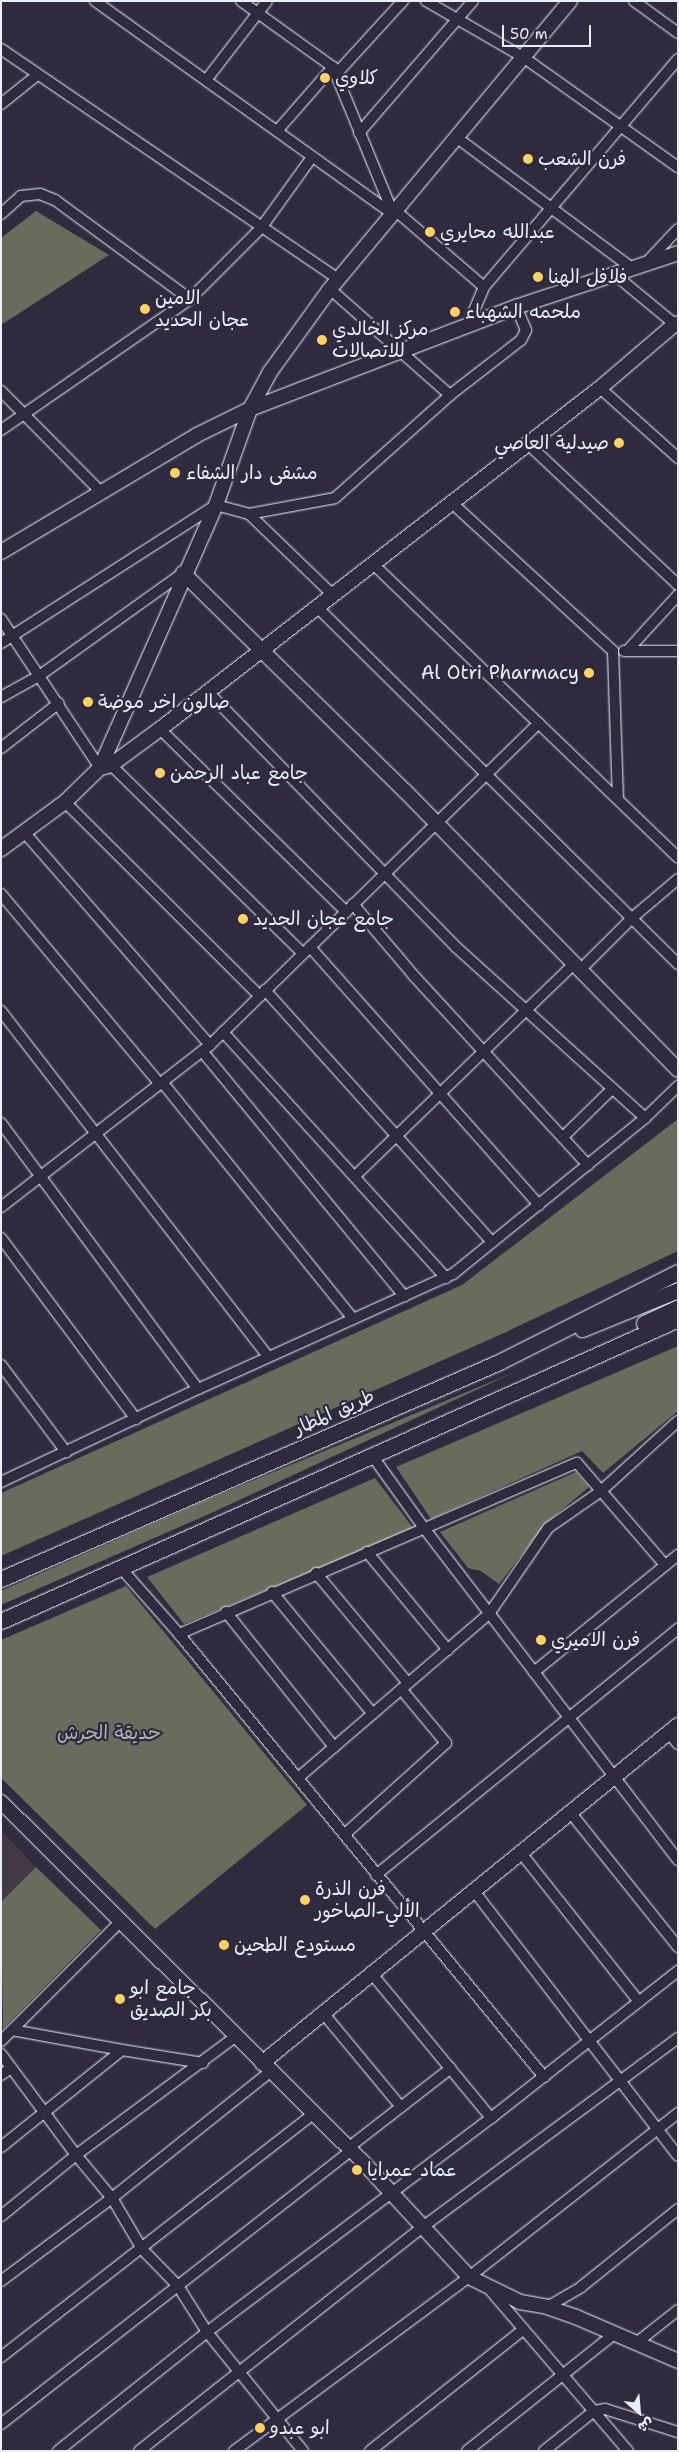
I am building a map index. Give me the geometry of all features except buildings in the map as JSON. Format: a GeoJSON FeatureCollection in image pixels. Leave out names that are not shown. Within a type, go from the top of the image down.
{"type":"FeatureCollection","features":[{"type":"Feature","properties":{"kind":"main road","name":"طريق المطار"},"geometry":{"type":"LineString","coordinates":[[1,1579],[499,1362],[678,1272]]}},
{"type":"Feature","properties":{"kind":"main road"},"geometry":{"type":"LineString","coordinates":[[499,1362],[678,1290]]}},
{"type":"Feature","properties":{"kind":"main road"},"geometry":{"type":"LineString","coordinates":[[510,1393],[678,1307]]}},
{"type":"Feature","properties":{"kind":"main road"},"geometry":{"type":"LineString","coordinates":[[1,1620],[678,1319]]}},
{"type":"Feature","properties":{"kind":"street"},"geometry":{"type":"LineString","coordinates":[[95,1],[207,79],[312,156],[394,212],[484,287]]}},
{"type":"Feature","properties":{"kind":"street"},"geometry":{"type":"LineString","coordinates":[[241,1],[335,70],[359,133],[394,212]]}},
{"type":"Feature","properties":{"kind":"street"},"geometry":{"type":"LineString","coordinates":[[207,79],[267,1]]}},
{"type":"Feature","properties":{"kind":"street"},"geometry":{"type":"LineString","coordinates":[[277,131],[403,1]]}},
{"type":"Feature","properties":{"kind":"street"},"geometry":{"type":"LineString","coordinates":[[426,1],[459,18],[522,57],[678,167]]}},
{"type":"Feature","properties":{"kind":"street"},"geometry":{"type":"LineString","coordinates":[[359,133],[473,1]]}},
{"type":"Feature","properties":{"kind":"street"},"geometry":{"type":"LineString","coordinates":[[105,767],[183,573],[216,505],[250,409],[270,372],[334,284],[570,1]]}},
{"type":"Feature","properties":{"kind":"street"},"geometry":{"type":"LineString","coordinates":[[634,1],[678,33]]}},
{"type":"Feature","properties":{"kind":"street"},"geometry":{"type":"LineString","coordinates":[[1,49],[36,76],[261,228],[334,284],[401,351],[450,395]]}},
{"type":"Feature","properties":{"kind":"street"},"geometry":{"type":"LineString","coordinates":[[468,325],[484,287],[554,208],[678,59]]}},
{"type":"Feature","properties":{"kind":"street"},"geometry":{"type":"LineString","coordinates":[[1,104],[36,76]]}},
{"type":"Feature","properties":{"kind":"street"},"geometry":{"type":"LineString","coordinates":[[456,137],[554,208],[632,268]]}},
{"type":"Feature","properties":{"kind":"street"},"geometry":{"type":"LineString","coordinates":[[1,430],[190,299],[261,228],[312,156]]}},
{"type":"Feature","properties":{"kind":"street"},"geometry":{"type":"LineString","coordinates":[[1,214],[21,196],[40,194],[55,200],[190,299]]}},
{"type":"Feature","properties":{"kind":"street"},"geometry":{"type":"LineString","coordinates":[[647,262],[678,230]]}},
{"type":"Feature","properties":{"kind":"street"},"geometry":{"type":"LineString","coordinates":[[1,552],[197,435],[250,409],[516,307],[678,253]]}},
{"type":"Feature","properties":{"kind":"street"},"geometry":{"type":"LineString","coordinates":[[1,849],[65,802],[105,767],[160,729],[452,503],[600,388],[676,325],[614,274]]}},
{"type":"Feature","properties":{"kind":"street"},"geometry":{"type":"LineString","coordinates":[[1,643],[216,505],[249,514],[335,498],[450,395],[522,340],[526,330],[516,307]]}},
{"type":"Feature","properties":{"kind":"street"},"geometry":{"type":"LineString","coordinates":[[600,388],[678,458]]}},
{"type":"Feature","properties":{"kind":"street"},"geometry":{"type":"LineString","coordinates":[[1,391],[101,492]]}},
{"type":"Feature","properties":{"kind":"street"},"geometry":{"type":"LineString","coordinates":[[528,444],[678,585]]}},
{"type":"Feature","properties":{"kind":"street"},"geometry":{"type":"LineString","coordinates":[[452,503],[613,651],[678,651]]}},
{"type":"Feature","properties":{"kind":"street"},"geometry":{"type":"LineString","coordinates":[[249,514],[333,595]]}},
{"type":"Feature","properties":{"kind":"street"},"geometry":{"type":"LineString","coordinates":[[373,564],[678,857]]}},
{"type":"Feature","properties":{"kind":"street"},"geometry":{"type":"LineString","coordinates":[[183,573],[436,823],[678,1070]]}},
{"type":"Feature","properties":{"kind":"street"},"geometry":{"type":"LineString","coordinates":[[1,697],[39,676],[183,573]]}},
{"type":"Feature","properties":{"kind":"street"},"geometry":{"type":"LineString","coordinates":[[627,651],[678,595]]}},
{"type":"Feature","properties":{"kind":"street"},"geometry":{"type":"LineString","coordinates":[[317,607],[678,964]]}},
{"type":"Feature","properties":{"kind":"street"},"geometry":{"type":"LineString","coordinates":[[1,619],[14,635],[39,676],[105,767],[306,950],[442,1095],[539,1205]]}},
{"type":"Feature","properties":{"kind":"street"},"geometry":{"type":"LineString","coordinates":[[613,651],[618,799]]}},
{"type":"Feature","properties":{"kind":"street"},"geometry":{"type":"LineString","coordinates":[[208,692],[456,947],[645,1118]]}},
{"type":"Feature","properties":{"kind":"street"},"geometry":{"type":"LineString","coordinates":[[1,748],[59,703]]}},
{"type":"Feature","properties":{"kind":"street"},"geometry":{"type":"LineString","coordinates":[[1,1207],[206,1048],[538,723]]}},
{"type":"Feature","properties":{"kind":"street"},"geometry":{"type":"LineString","coordinates":[[160,729],[350,908],[588,1164]]}},
{"type":"Feature","properties":{"kind":"street"},"geometry":{"type":"LineString","coordinates":[[65,802],[263,993],[397,1136],[492,1242]]}},
{"type":"Feature","properties":{"kind":"street"},"geometry":{"type":"LineString","coordinates":[[24,832],[206,1048],[404,1296]]}},
{"type":"Feature","properties":{"kind":"street"},"geometry":{"type":"LineString","coordinates":[[355,1176],[442,1095],[527,1011],[678,879]]}},
{"type":"Feature","properties":{"kind":"street"},"geometry":{"type":"LineString","coordinates":[[1,894],[161,1083],[353,1319]]}},
{"type":"Feature","properties":{"kind":"street"},"geometry":{"type":"LineString","coordinates":[[1,1011],[97,1132],[268,1357]]}},
{"type":"Feature","properties":{"kind":"street"},"geometry":{"type":"LineString","coordinates":[[223,1032],[446,1278]]}},
{"type":"Feature","properties":{"kind":"street"},"geometry":{"type":"LineString","coordinates":[[3,1480],[268,1357],[446,1278],[645,1118],[678,1086]]}},
{"type":"Feature","properties":{"kind":"street"},"geometry":{"type":"LineString","coordinates":[[563,1137],[612,1089]]}},
{"type":"Feature","properties":{"kind":"street"},"geometry":{"type":"LineString","coordinates":[[1,1123],[42,1175],[198,1389]]}},
{"type":"Feature","properties":{"kind":"street"},"geometry":{"type":"LineString","coordinates":[[1,1238],[136,1418]]}},
{"type":"Feature","properties":{"kind":"street"},"geometry":{"type":"LineString","coordinates":[[1,1365],[66,1452]]}},
{"type":"Feature","properties":{"kind":"street"},"geometry":{"type":"LineString","coordinates":[[298,1778],[489,1614],[548,1528],[601,1491],[678,1421]]}},
{"type":"Feature","properties":{"kind":"street"},"geometry":{"type":"LineString","coordinates":[[371,1454],[489,1614],[678,1860]]}},
{"type":"Feature","properties":{"kind":"street"},"geometry":{"type":"LineString","coordinates":[[179,1634],[272,1592],[577,1463],[665,1565]]}},
{"type":"Feature","properties":{"kind":"street"},"geometry":{"type":"LineString","coordinates":[[367,1552],[448,1650]]}},
{"type":"Feature","properties":{"kind":"street"},"geometry":{"type":"LineString","coordinates":[[534,1672],[678,1555]]}},
{"type":"Feature","properties":{"kind":"street"},"geometry":{"type":"LineString","coordinates":[[120,1567],[179,1634],[544,2077]]}},
{"type":"Feature","properties":{"kind":"street"},"geometry":{"type":"LineString","coordinates":[[316,1574],[405,1686],[446,1743],[345,1834]]}},
{"type":"Feature","properties":{"kind":"street"},"geometry":{"type":"LineString","coordinates":[[272,1592],[373,1714]]}},
{"type":"Feature","properties":{"kind":"street"},"geometry":{"type":"LineString","coordinates":[[226,1612],[334,1747]]}},
{"type":"Feature","properties":{"kind":"street"},"geometry":{"type":"LineString","coordinates":[[376,1875],[678,1630]]}},
{"type":"Feature","properties":{"kind":"street"},"geometry":{"type":"LineString","coordinates":[[1,2281],[112,2198],[266,2067],[323,2013],[570,1812],[614,1777],[675,1734]]}},
{"type":"Feature","properties":{"kind":"street"},"geometry":{"type":"LineString","coordinates":[[1,1802],[350,2149],[389,2192],[424,2226],[469,2277],[520,2302],[547,2307],[678,2361]]}},
{"type":"Feature","properties":{"kind":"street"},"geometry":{"type":"LineString","coordinates":[[570,1812],[678,1947]]}},
{"type":"Feature","properties":{"kind":"street"},"geometry":{"type":"LineString","coordinates":[[521,1853],[638,2002]]}},
{"type":"Feature","properties":{"kind":"street"},"geometry":{"type":"LineString","coordinates":[[474,1891],[678,2156]]}},
{"type":"Feature","properties":{"kind":"street"},"geometry":{"type":"LineString","coordinates":[[1,2041],[121,1921]]}},
{"type":"Feature","properties":{"kind":"street"},"geometry":{"type":"LineString","coordinates":[[58,2451],[207,2332],[389,2192],[491,2118],[678,1972]]}},
{"type":"Feature","properties":{"kind":"street"},"geometry":{"type":"LineString","coordinates":[[372,1974],[491,2118]]}},
{"type":"Feature","properties":{"kind":"street"},"geometry":{"type":"LineString","coordinates":[[323,2013],[401,2107]]}},
{"type":"Feature","properties":{"kind":"street"},"geometry":{"type":"LineString","coordinates":[[12,2030],[122,2050],[203,2062]]}},
{"type":"Feature","properties":{"kind":"street"},"geometry":{"type":"LineString","coordinates":[[1,2216],[76,2155],[203,2062],[235,2036]]}},
{"type":"Feature","properties":{"kind":"street"},"geometry":{"type":"LineString","coordinates":[[139,2451],[424,2226],[678,2038]]}},
{"type":"Feature","properties":{"kind":"street"},"geometry":{"type":"LineString","coordinates":[[1,2146],[46,2113],[122,2050]]}},
{"type":"Feature","properties":{"kind":"street"},"geometry":{"type":"LineString","coordinates":[[1,2054],[76,2155],[112,2198],[142,2249],[178,2286],[207,2332],[303,2451]]}},
{"type":"Feature","properties":{"kind":"street"},"geometry":{"type":"LineString","coordinates":[[1,2075],[11,2068]]}},
{"type":"Feature","properties":{"kind":"street"},"geometry":{"type":"LineString","coordinates":[[1,2424],[178,2286],[451,2068]]}},
{"type":"Feature","properties":{"kind":"street"},"geometry":{"type":"LineString","coordinates":[[234,2451],[275,2418],[469,2277],[678,2113]]}},
{"type":"Feature","properties":{"kind":"street"},"geometry":{"type":"LineString","coordinates":[[1,2357],[313,2114]]}},
{"type":"Feature","properties":{"kind":"street"},"geometry":{"type":"LineString","coordinates":[[547,2307],[581,2287],[678,2209]]}},
{"type":"Feature","properties":{"kind":"street"},"geometry":{"type":"LineString","coordinates":[[488,2286],[628,2451]]}},
{"type":"Feature","properties":{"kind":"street"},"geometry":{"type":"LineString","coordinates":[[635,2344],[678,2310]]}},
{"type":"Feature","properties":{"kind":"street"},"geometry":{"type":"LineString","coordinates":[[370,2451],[524,2328]]}},
{"type":"Feature","properties":{"kind":"street"},"geometry":{"type":"LineString","coordinates":[[467,2451],[564,2376],[614,2334]]}},
{"type":"Feature","properties":{"kind":"street"},"geometry":{"type":"LineString","coordinates":[[544,2451],[594,2411],[605,2409],[678,2432]]}},
{"type":"Feature","properties":{"kind":"shaded area"},"geometry":{"type":"Polygon","coordinates":[[[1,1830],[36,1867],[1,1902],[1,1830]]]}},
{"type":"Feature","properties":{"kind":"green space"},"geometry":{"type":"Polygon","coordinates":[[[36,211],[109,255],[1,325],[1,238],[36,211]]]}},
{"type":"Feature","properties":{"kind":"green space"},"geometry":{"type":"Polygon","coordinates":[[[678,1119],[678,1251],[504,1333],[1,1556],[1,1493],[462,1285],[678,1119]]]}},
{"type":"Feature","properties":{"kind":"green space"},"geometry":{"type":"Polygon","coordinates":[[[678,1346],[678,1411],[603,1473],[582,1451],[431,1519],[396,1467],[678,1346]]]}},
{"type":"Feature","properties":{"kind":"green space"},"geometry":{"type":"Polygon","coordinates":[[[517,1371],[207,1515],[1,1605],[1,1591],[202,1502],[517,1371]]]}},
{"type":"Feature","properties":{"kind":"green space"},"geometry":{"type":"Polygon","coordinates":[[[576,1472],[589,1487],[546,1523],[499,1584],[481,1571],[468,1568],[440,1532],[576,1472]]]}},
{"type":"Feature","properties":{"kind":"green space"},"geometry":{"type":"Polygon","coordinates":[[[375,1478],[414,1529],[184,1624],[147,1577],[375,1478]]]}},
{"type":"Feature","properties":{"kind":"green space","name":"حديقة الحرش"},"geometry":{"type":"Polygon","coordinates":[[[126,1586],[307,1805],[155,1929],[1,1778],[1,1640],[126,1586]]]}},
{"type":"Feature","properties":{"kind":"green space"},"geometry":{"type":"Polygon","coordinates":[[[36,1867],[101,1930],[3,2029],[1,1902],[36,1867]]]}},
{"type":"Feature","properties":{"kind":"place","name":"كلاوي"},"geometry":{"type":"Point","coordinates":[325,78]}},
{"type":"Feature","properties":{"kind":"place","name":"فرن الشعب"},"geometry":{"type":"Point","coordinates":[528,159]}},
{"type":"Feature","properties":{"kind":"place","name":"عبدالله محايري"},"geometry":{"type":"Point","coordinates":[430,232]}},
{"type":"Feature","properties":{"kind":"place","name":"فلافل الهنا"},"geometry":{"type":"Point","coordinates":[538,277]}},
{"type":"Feature","properties":{"kind":"place","name":"الامين عجان الحديد"},"geometry":{"type":"Point","coordinates":[145,309]}},
{"type":"Feature","properties":{"kind":"place","name":"ملحمه الشهباء"},"geometry":{"type":"Point","coordinates":[455,312]}},
{"type":"Feature","properties":{"kind":"place","name":"مركز الخالدي للاتصالات"},"geometry":{"type":"Point","coordinates":[322,340]}},
{"type":"Feature","properties":{"kind":"place","name":"صيدلية العاصي"},"geometry":{"type":"Point","coordinates":[619,443]}},
{"type":"Feature","properties":{"kind":"place","name":"مشفى دار الشفاء"},"geometry":{"type":"Point","coordinates":[175,473]}},
{"type":"Feature","properties":{"kind":"place","name":"Al Otri Pharmacy"},"geometry":{"type":"Point","coordinates":[589,673]}},
{"type":"Feature","properties":{"kind":"place","name":"صالون اخر موضة"},"geometry":{"type":"Point","coordinates":[88,702]}},
{"type":"Feature","properties":{"kind":"place","name":"جامع عباد الرحمن"},"geometry":{"type":"Point","coordinates":[160,773]}},
{"type":"Feature","properties":{"kind":"place","name":"جامع عجان الحديد"},"geometry":{"type":"Point","coordinates":[243,919]}},
{"type":"Feature","properties":{"kind":"place","name":"فرن الاميري"},"geometry":{"type":"Point","coordinates":[541,1640]}},
{"type":"Feature","properties":{"kind":"place","name":"فرن الذرة الألي-الصاخور"},"geometry":{"type":"Point","coordinates":[305,1900]}},
{"type":"Feature","properties":{"kind":"place","name":"مستودع الطحين"},"geometry":{"type":"Point","coordinates":[224,1945]}},
{"type":"Feature","properties":{"kind":"place","name":"جامع ابو بكر الصديق"},"geometry":{"type":"Point","coordinates":[120,1999]}},
{"type":"Feature","properties":{"kind":"place","name":"عماد عمرايا"},"geometry":{"type":"Point","coordinates":[357,2170]}},
{"type":"Feature","properties":{"kind":"place","name":"ابو عبدو"},"geometry":{"type":"Point","coordinates":[260,2428]}}]}
